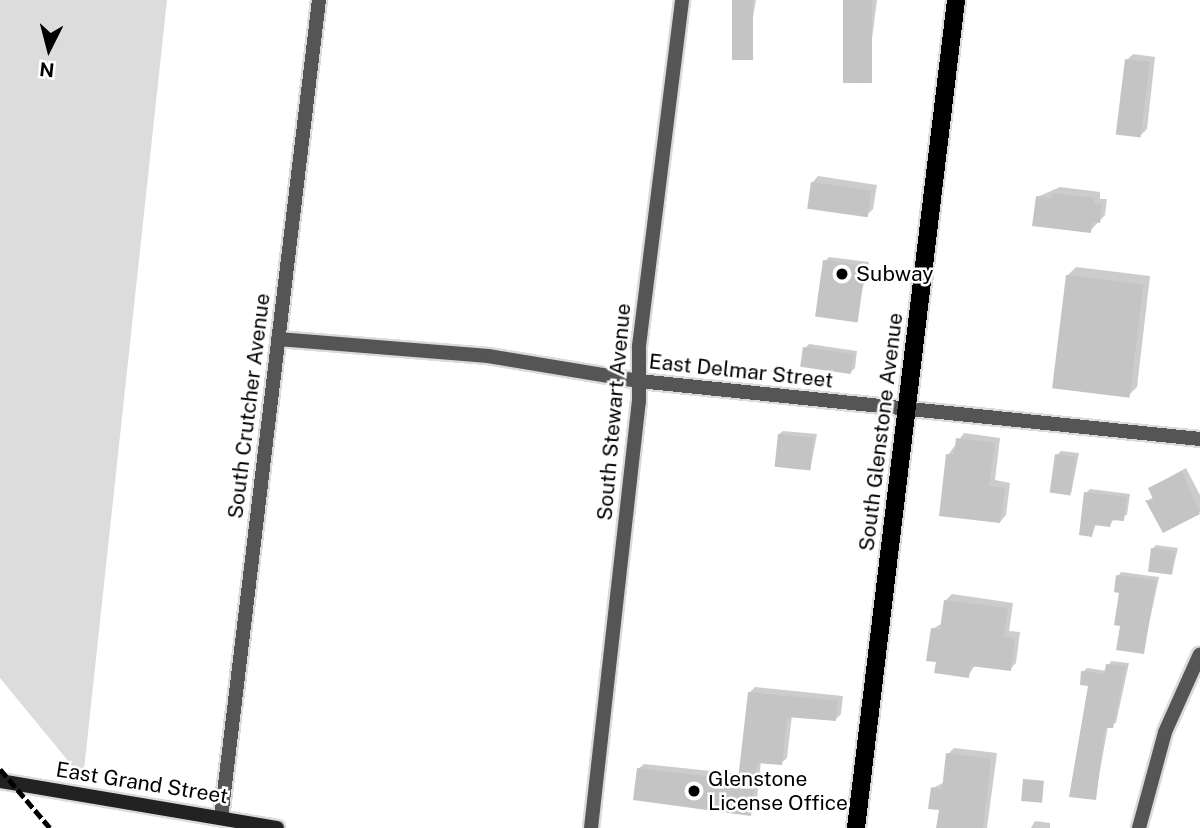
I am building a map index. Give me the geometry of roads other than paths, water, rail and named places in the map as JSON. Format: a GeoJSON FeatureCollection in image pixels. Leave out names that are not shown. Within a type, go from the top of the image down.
{"type":"FeatureCollection","features":[{"type":"Feature","properties":{"kind":"main road","name":"South Glenstone Avenue"},"geometry":{"type":"LineString","coordinates":[[856,828],[956,0]]}},
{"type":"Feature","properties":{"kind":"main road","name":"East Grand Street"},"geometry":{"type":"LineString","coordinates":[[0,781],[276,828]]}},
{"type":"Feature","properties":{"kind":"street","name":"South Crutcher Avenue"},"geometry":{"type":"LineString","coordinates":[[221,818],[319,0]]}},
{"type":"Feature","properties":{"kind":"street","name":"South Stewart Avenue"},"geometry":{"type":"LineString","coordinates":[[591,828],[639,381],[639,346],[682,0]]}},
{"type":"Feature","properties":{"kind":"street","name":"East Delmar Street"},"geometry":{"type":"LineString","coordinates":[[278,339],[488,356],[639,381],[1200,439]]}},
{"type":"Feature","properties":{"kind":"street"},"geometry":{"type":"LineString","coordinates":[[1139,828],[1165,732],[1200,654]]}},
{"type":"Feature","properties":{"kind":"railway"},"geometry":{"type":"LineString","coordinates":[[0,769],[50,828]]}},
{"type":"Feature","properties":{"kind":"place","name":"Subway"},"geometry":{"type":"Point","coordinates":[842,274]}},
{"type":"Feature","properties":{"kind":"place","name":"Glenstone License Office"},"geometry":{"type":"Point","coordinates":[694,791]}}]}
